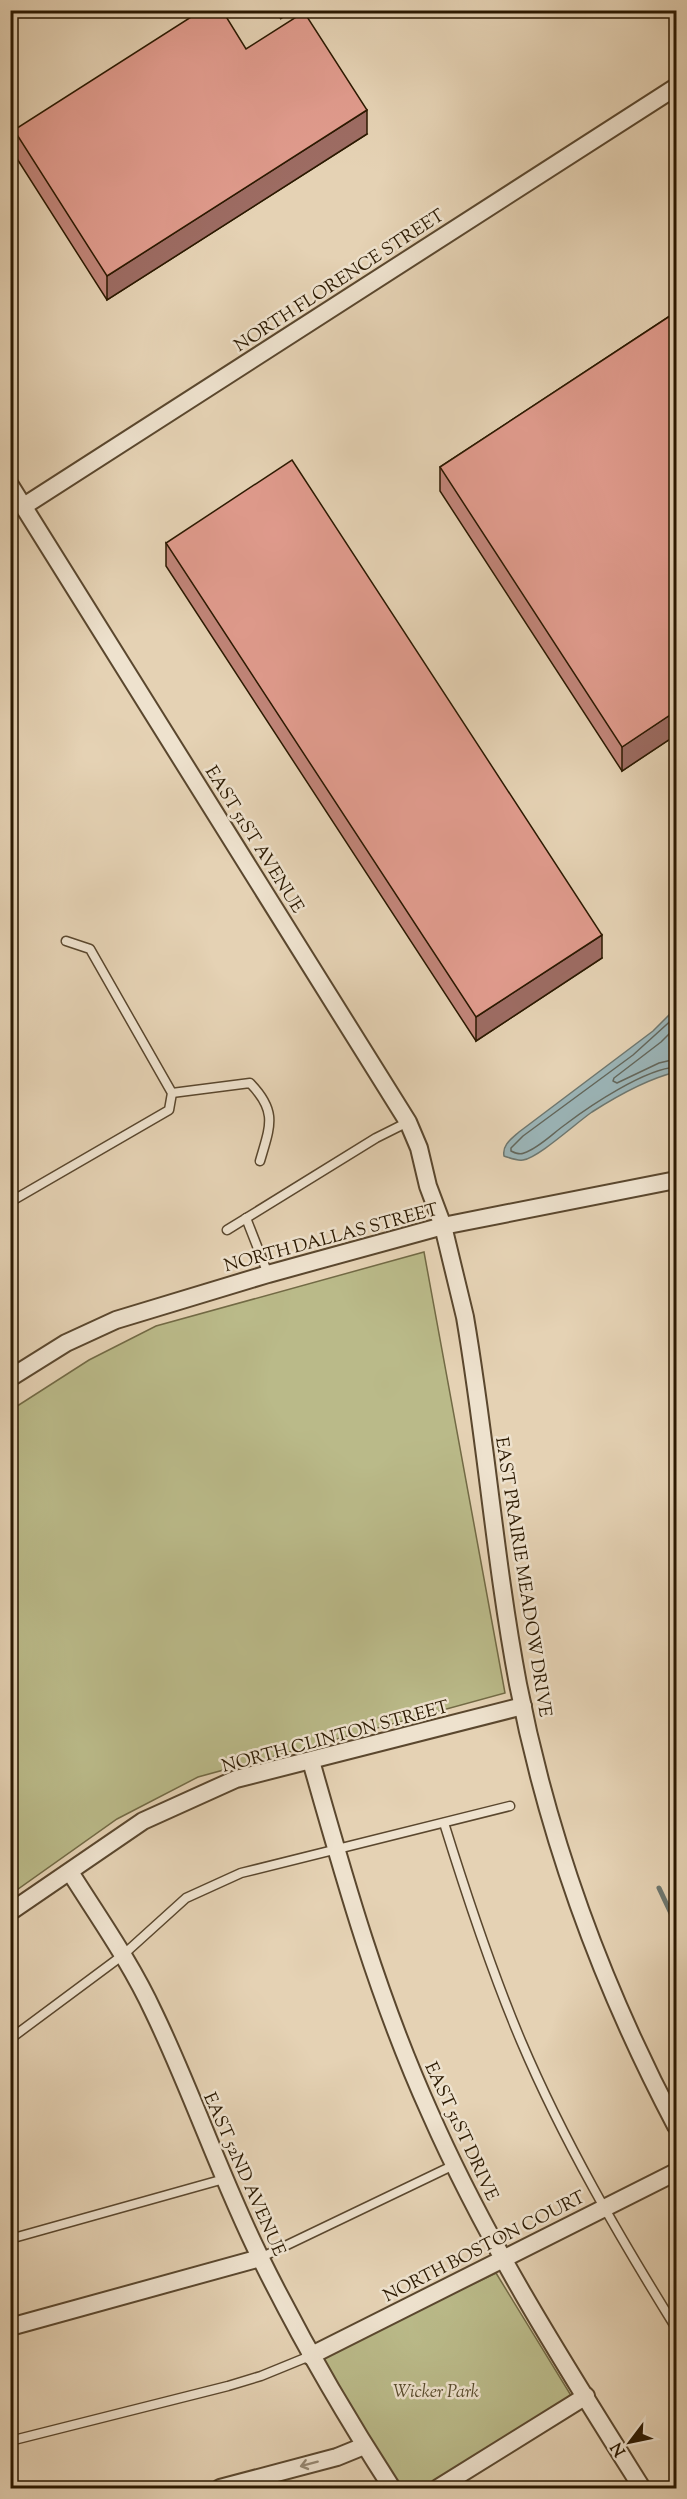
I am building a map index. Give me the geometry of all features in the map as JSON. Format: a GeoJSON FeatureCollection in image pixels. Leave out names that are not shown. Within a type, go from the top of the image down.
{"type":"FeatureCollection","features":[{"type":"Feature","properties":{"kind":"street","name":"NORTH FLORENCE STREET"},"geometry":{"type":"LineString","coordinates":[[24,506],[676,87]]}},
{"type":"Feature","properties":{"kind":"street","name":"EAST 51ST AVENUE"},"geometry":{"type":"LineString","coordinates":[[10,484],[408,1122],[419,1148],[428,1186],[443,1226]]}},
{"type":"Feature","properties":{"kind":"street","name":"NORTH DALLAS STREET"},"geometry":{"type":"LineString","coordinates":[[10,1378],[66,1343],[99,1327],[131,1315],[268,1274],[443,1226],[676,1180]]}},
{"type":"Feature","properties":{"kind":"street","name":"EAST PRAIRIE MEADOW DRIVE"},"geometry":{"type":"LineString","coordinates":[[443,1226],[455,1270],[468,1337],[505,1608],[523,1706],[548,1809],[582,1915],[627,2025],[676,2126]]}},
{"type":"Feature","properties":{"kind":"street","name":"NORTH CLINTON STREET"},"geometry":{"type":"LineString","coordinates":[[10,1912],[143,1821],[236,1779],[523,1706]]}},
{"type":"Feature","properties":{"kind":"street","name":"EAST 51ST DRIVE"},"geometry":{"type":"LineString","coordinates":[[311,1761],[362,1937],[394,2028],[454,2165],[502,2259],[638,2487]]}},
{"type":"Feature","properties":{"kind":"street","name":"EAST 52ND AVENUE"},"geometry":{"type":"LineString","coordinates":[[70,1872],[123,1955],[154,2012],[224,2179],[260,2258],[310,2356],[392,2488]]}},
{"type":"Feature","properties":{"kind":"street","name":"NORTH BOSTON COURT"},"geometry":{"type":"LineString","coordinates":[[310,2356],[676,2172]]}},
{"type":"Feature","properties":{"kind":"street"},"geometry":{"type":"LineString","coordinates":[[10,2327],[260,2258]]}},
{"type":"Feature","properties":{"kind":"street"},"geometry":{"type":"LineString","coordinates":[[438,2488],[585,2396]]}},
{"type":"Feature","properties":{"kind":"street"},"geometry":{"type":"LineString","coordinates":[[220,2488],[337,2457],[364,2445]]}},
{"type":"Feature","properties":{"kind":"lane"},"geometry":{"type":"LineString","coordinates":[[10,1202],[169,1110],[172,1093],[90,949],[66,941]]}},
{"type":"Feature","properties":{"kind":"lane"},"geometry":{"type":"LineString","coordinates":[[172,1093],[250,1083],[262,1095],[272,1121],[260,1161]]}},
{"type":"Feature","properties":{"kind":"lane"},"geometry":{"type":"LineString","coordinates":[[227,1230],[376,1138],[408,1122]]}},
{"type":"Feature","properties":{"kind":"lane"},"geometry":{"type":"LineString","coordinates":[[246,1218],[268,1274]]}},
{"type":"Feature","properties":{"kind":"lane"},"geometry":{"type":"LineString","coordinates":[[10,2039],[123,1955],[186,1898],[215,1883],[241,1873],[510,1806]]}},
{"type":"Feature","properties":{"kind":"lane"},"geometry":{"type":"LineString","coordinates":[[444,1823],[477,1926],[513,2023],[549,2101],[604,2208],[676,2328]]}},
{"type":"Feature","properties":{"kind":"lane"},"geometry":{"type":"LineString","coordinates":[[260,2258],[454,2165]]}},
{"type":"Feature","properties":{"kind":"lane"},"geometry":{"type":"LineString","coordinates":[[10,2239],[224,2179]]}},
{"type":"Feature","properties":{"kind":"lane"},"geometry":{"type":"LineString","coordinates":[[10,2441],[228,2386],[261,2376],[310,2356]]}},
{"type":"Feature","properties":{"kind":"green space"},"geometry":{"type":"Polygon","coordinates":[[[424,1252],[505,1693],[198,1777],[117,1819],[11,1894],[11,1410],[89,1360],[156,1326],[424,1252]]]}},
{"type":"Feature","properties":{"kind":"green space","name":"Wicker Park"},"geometry":{"type":"Polygon","coordinates":[[[496,2273],[575,2402],[430,2488],[398,2488],[318,2358],[496,2273]]]}},
{"type":"Feature","properties":{"kind":"water"},"geometry":{"type":"Polygon","coordinates":[[[676,1003],[676,1072],[643,1084],[612,1100],[530,1158],[518,1160],[504,1156],[506,1145],[513,1137],[653,1031],[672,1012],[676,1003]]]}},
{"type":"Feature","properties":{"kind":"building"},"geometry":{"type":"Polygon","coordinates":[[[202,10],[222,10],[246,49],[304,12],[367,110],[107,276],[14,130],[202,10]]]}},
{"type":"Feature","properties":{"kind":"building"},"geometry":{"type":"Polygon","coordinates":[[[676,312],[676,711],[622,747],[440,467],[676,312]]]}},
{"type":"Feature","properties":{"kind":"building"},"geometry":{"type":"Polygon","coordinates":[[[292,460],[602,935],[476,1017],[166,543],[292,460]]]}},
{"type":"Feature","properties":{"kind":"waterway"},"geometry":{"type":"LineString","coordinates":[[659,1888],[676,1924]]}},
{"type":"Feature","properties":{"kind":"railway"},"geometry":{"type":"LineString","coordinates":[[277,10],[295,38]]}}]}
